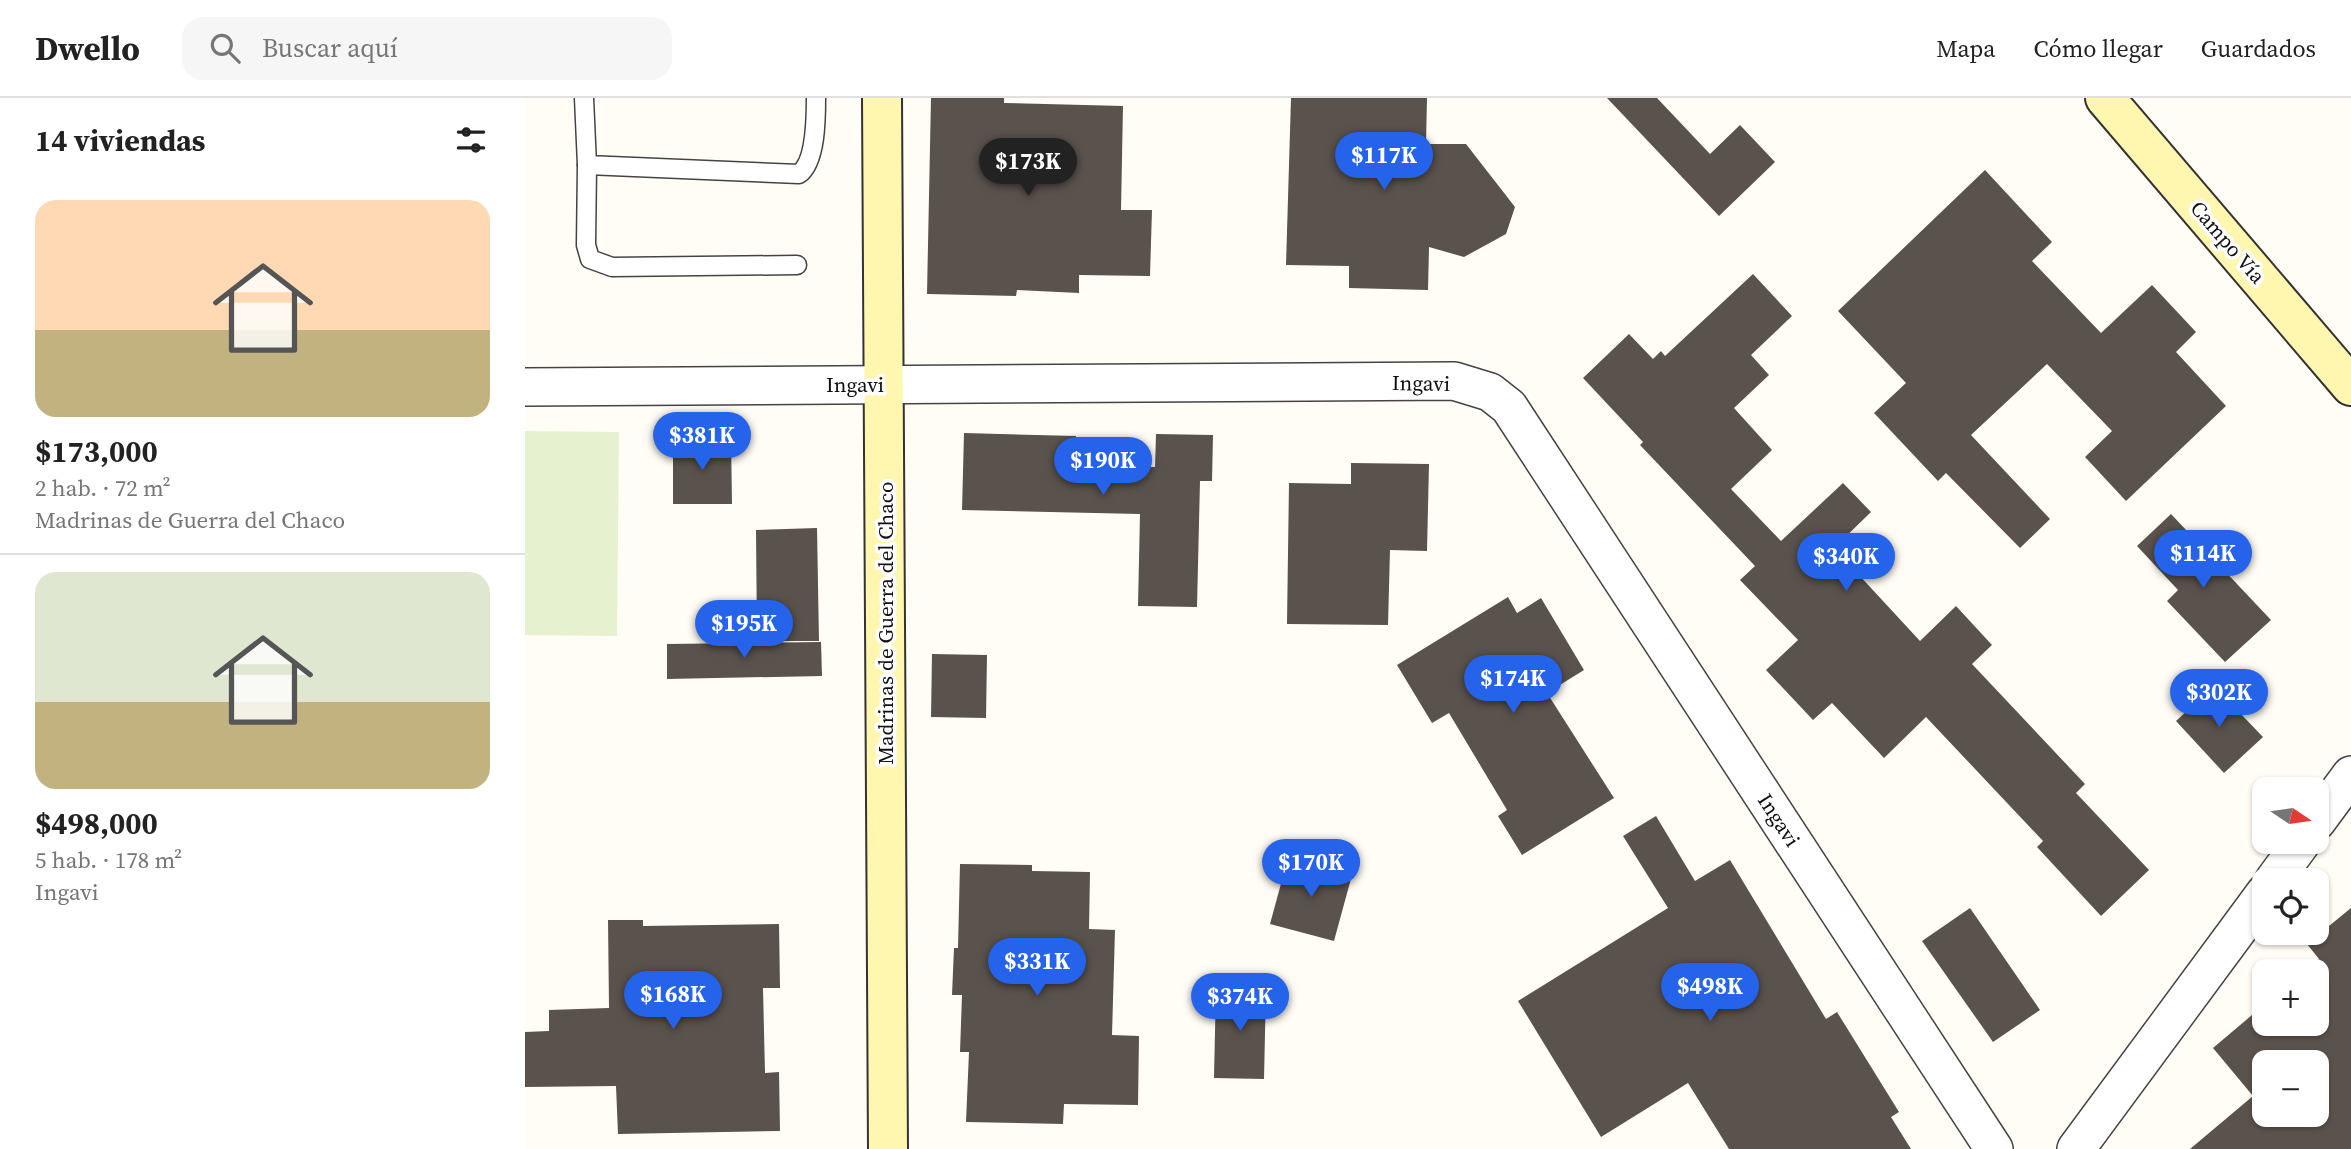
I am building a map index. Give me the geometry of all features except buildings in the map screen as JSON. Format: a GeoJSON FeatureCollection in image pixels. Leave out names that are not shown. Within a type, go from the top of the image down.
{"type":"FeatureCollection","features":[{"type":"Feature","properties":{"kind":"street","name":"Madrinas de Guerra del Chaco"},"geometry":{"type":"LineString","coordinates":[[882,98],[888,1149]]}},
{"type":"Feature","properties":{"kind":"street","name":"Campo Vía"},"geometry":{"type":"LineString","coordinates":[[2105,98],[2351,386]]}},
{"type":"Feature","properties":{"kind":"street","name":"Ingavi"},"geometry":{"type":"LineString","coordinates":[[525,387],[1454,381],[1490,392],[1509,407],[1994,1149]]}},
{"type":"Feature","properties":{"kind":"street"},"geometry":{"type":"LineString","coordinates":[[2329,805],[2351,775]]}},
{"type":"Feature","properties":{"kind":"street"},"geometry":{"type":"LineString","coordinates":[[2076,1149],[2252,911]]}},
{"type":"Feature","properties":{"kind":"lane"},"geometry":{"type":"LineString","coordinates":[[584,98],[586,244],[590,259],[612,267],[797,265]]}},
{"type":"Feature","properties":{"kind":"lane"},"geometry":{"type":"LineString","coordinates":[[587,165],[799,174],[809,164],[816,118],[815,98]]}},
{"type":"Feature","properties":{"kind":"green space"},"geometry":{"type":"Polygon","coordinates":[[[525,431],[619,432],[617,636],[525,635],[525,431]]]}}]}
